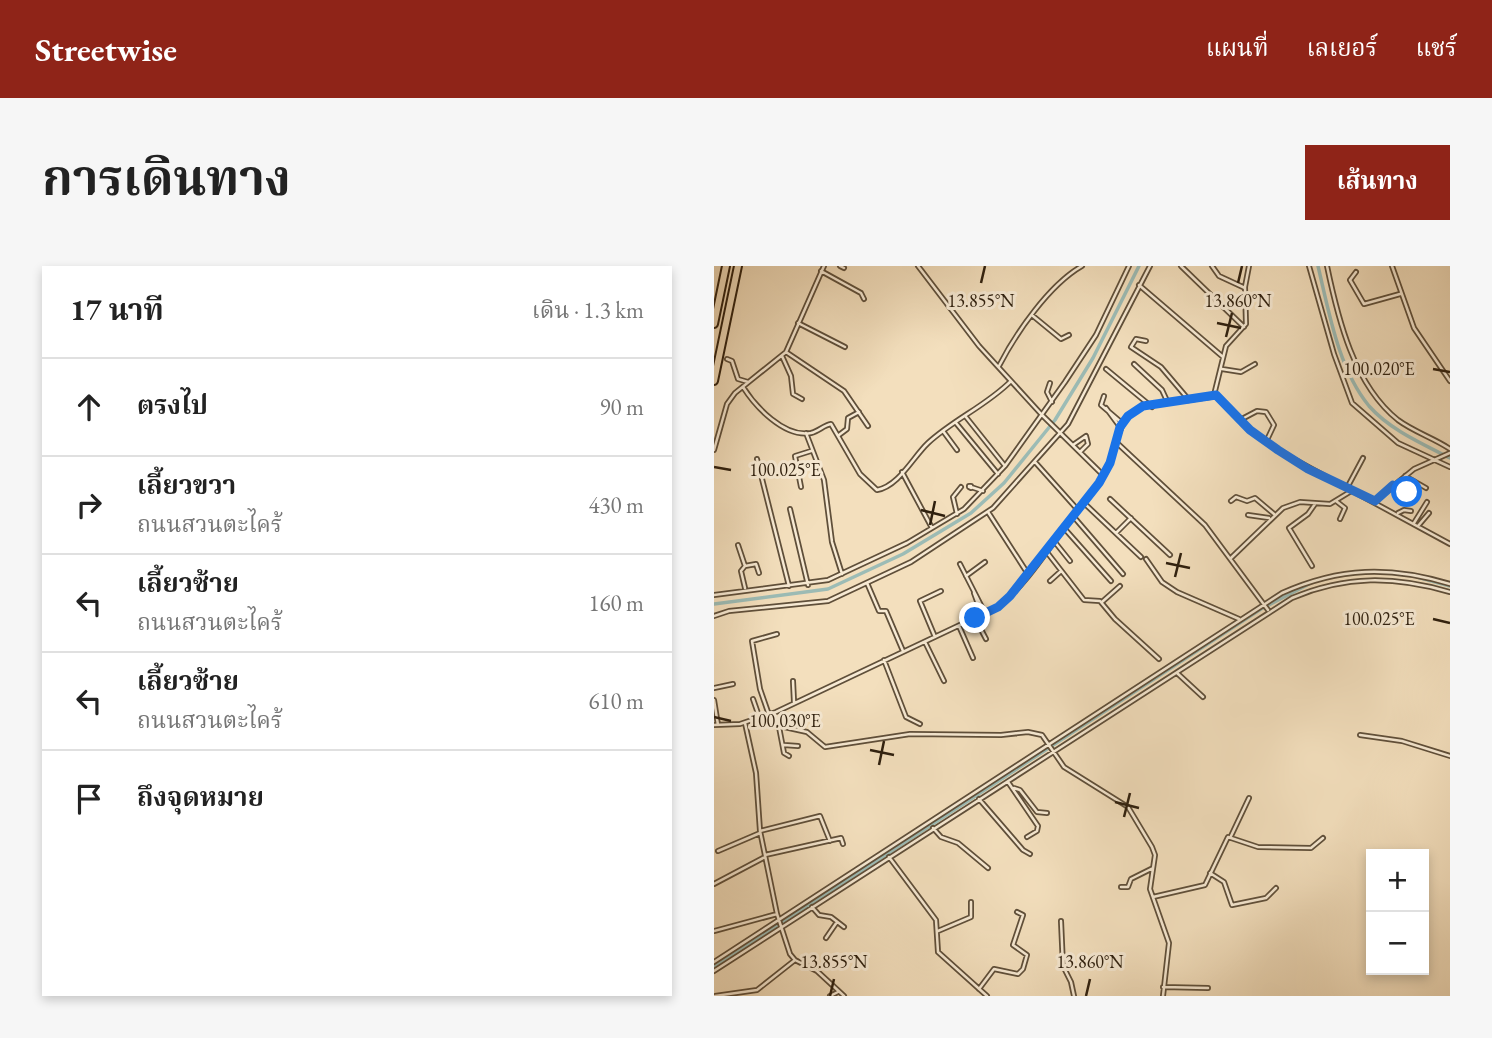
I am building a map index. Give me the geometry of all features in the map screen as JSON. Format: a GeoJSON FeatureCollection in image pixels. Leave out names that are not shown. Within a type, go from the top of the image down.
{"type":"FeatureCollection","features":[{"type":"Feature","properties":{"kind":"highway"},"geometry":{"type":"LineString","coordinates":[[714,324],[726,266]]}},
{"type":"Feature","properties":{"kind":"highway"},"geometry":{"type":"LineString","coordinates":[[714,381],[738,266]]}},
{"type":"Feature","properties":{"kind":"street"},"geometry":{"type":"LineString","coordinates":[[714,450],[723,413],[731,398],[784,354],[824,266]]}},
{"type":"Feature","properties":{"kind":"street"},"geometry":{"type":"LineString","coordinates":[[918,266],[979,346],[1042,415],[1104,476]]}},
{"type":"Feature","properties":{"kind":"street"},"geometry":{"type":"LineString","coordinates":[[999,366],[1014,338],[1059,282],[1082,266]]}},
{"type":"Feature","properties":{"kind":"street"},"geometry":{"type":"LineString","coordinates":[[714,595],[745,589],[808,585],[842,574],[957,514],[983,491],[1005,466],[1052,402],[1096,335],[1129,266]]}},
{"type":"Feature","properties":{"kind":"street"},"geometry":{"type":"LineString","coordinates":[[714,616],[729,611],[828,601],[919,558],[988,512],[1060,433],[1098,370],[1150,266]]}},
{"type":"Feature","properties":{"kind":"street"},"geometry":{"type":"LineString","coordinates":[[1181,266],[1244,327]]}},
{"type":"Feature","properties":{"kind":"street"},"geometry":{"type":"LineString","coordinates":[[1212,266],[1219,276],[1245,288]]}},
{"type":"Feature","properties":{"kind":"street"},"geometry":{"type":"LineString","coordinates":[[1214,395],[1226,346],[1244,327],[1247,316],[1245,288],[1249,266]]}},
{"type":"Feature","properties":{"kind":"street"},"geometry":{"type":"LineString","coordinates":[[1309,266],[1334,354],[1352,403],[1398,443],[1437,458],[1450,467]]}},
{"type":"Feature","properties":{"kind":"street"},"geometry":{"type":"LineString","coordinates":[[1327,266],[1344,330],[1374,396],[1398,420],[1450,451]]}},
{"type":"Feature","properties":{"kind":"street"},"geometry":{"type":"LineString","coordinates":[[1392,266],[1400,294],[1415,328],[1450,381]]}},
{"type":"Feature","properties":{"kind":"street"},"geometry":{"type":"LineString","coordinates":[[821,271],[861,293],[864,299]]}},
{"type":"Feature","properties":{"kind":"street"},"geometry":{"type":"LineString","coordinates":[[1356,272],[1350,279],[1364,304],[1400,294]]}},
{"type":"Feature","properties":{"kind":"street"},"geometry":{"type":"LineString","coordinates":[[1139,285],[1223,357]]}},
{"type":"Feature","properties":{"kind":"street"},"geometry":{"type":"LineString","coordinates":[[1033,316],[1060,339],[1069,335]]}},
{"type":"Feature","properties":{"kind":"street"},"geometry":{"type":"LineString","coordinates":[[798,323],[845,348]]}},
{"type":"Feature","properties":{"kind":"street"},"geometry":{"type":"LineString","coordinates":[[1146,341],[1136,339],[1131,347],[1161,367],[1189,400]]}},
{"type":"Feature","properties":{"kind":"street"},"geometry":{"type":"LineString","coordinates":[[784,354],[793,394],[802,399]]}},
{"type":"Feature","properties":{"kind":"street"},"geometry":{"type":"LineString","coordinates":[[784,354],[844,391],[867,426]]}},
{"type":"Feature","properties":{"kind":"street"},"geometry":{"type":"LineString","coordinates":[[727,359],[732,361],[738,379],[748,382]]}},
{"type":"Feature","properties":{"kind":"street"},"geometry":{"type":"LineString","coordinates":[[1134,364],[1162,390],[1168,404]]}},
{"type":"Feature","properties":{"kind":"street"},"geometry":{"type":"LineString","coordinates":[[1222,369],[1241,372],[1255,364]]}},
{"type":"Feature","properties":{"kind":"street"},"geometry":{"type":"LineString","coordinates":[[1106,369],[1152,407]]}},
{"type":"Feature","properties":{"kind":"street"},"geometry":{"type":"LineString","coordinates":[[743,387],[764,415],[806,433],[830,424],[860,474],[874,489],[883,489],[943,431],[992,399],[1011,381]]}},
{"type":"Feature","properties":{"kind":"street"},"geometry":{"type":"LineString","coordinates":[[1050,383],[1047,392],[1052,402]]}},
{"type":"Feature","properties":{"kind":"street"},"geometry":{"type":"LineString","coordinates":[[714,700],[716,725],[745,723],[769,715],[1005,602],[1104,476],[1121,425],[1138,408],[1214,395],[1222,398],[1240,419],[1266,442],[1308,469],[1375,501],[1450,544]]}},
{"type":"Feature","properties":{"kind":"street"},"geometry":{"type":"LineString","coordinates":[[1104,396],[1100,403],[1121,425]]}},
{"type":"Feature","properties":{"kind":"street"},"geometry":{"type":"LineString","coordinates":[[1240,419],[1256,411],[1266,412],[1274,425],[1266,442]]}},
{"type":"Feature","properties":{"kind":"street"},"geometry":{"type":"LineString","coordinates":[[838,435],[847,429],[848,418],[859,412]]}},
{"type":"Feature","properties":{"kind":"street"},"geometry":{"type":"LineString","coordinates":[[965,417],[1005,466]]}},
{"type":"Feature","properties":{"kind":"street"},"geometry":{"type":"LineString","coordinates":[[957,423],[998,474]]}},
{"type":"Feature","properties":{"kind":"street"},"geometry":{"type":"LineString","coordinates":[[943,431],[957,450]]}},
{"type":"Feature","properties":{"kind":"street"},"geometry":{"type":"LineString","coordinates":[[806,433],[824,480],[832,542],[842,574]]}},
{"type":"Feature","properties":{"kind":"street"},"geometry":{"type":"LineString","coordinates":[[1073,445],[1086,436],[1088,444],[1080,452]]}},
{"type":"Feature","properties":{"kind":"street"},"geometry":{"type":"LineString","coordinates":[[1116,442],[1194,513],[1266,607]]}},
{"type":"Feature","properties":{"kind":"street"},"geometry":{"type":"LineString","coordinates":[[980,452],[988,446]]}},
{"type":"Feature","properties":{"kind":"street"},"geometry":{"type":"LineString","coordinates":[[801,487],[795,456],[811,451]]}},
{"type":"Feature","properties":{"kind":"street"},"geometry":{"type":"LineString","coordinates":[[1375,501],[1405,476],[1450,451]]}},
{"type":"Feature","properties":{"kind":"street"},"geometry":{"type":"LineString","coordinates":[[1348,488],[1363,458]]}},
{"type":"Feature","properties":{"kind":"street"},"geometry":{"type":"LineString","coordinates":[[757,459],[789,586]]}},
{"type":"Feature","properties":{"kind":"street"},"geometry":{"type":"LineString","coordinates":[[1035,462],[1078,510]]}},
{"type":"Feature","properties":{"kind":"street"},"geometry":{"type":"LineString","coordinates":[[902,472],[932,528]]}},
{"type":"Feature","properties":{"kind":"street"},"geometry":{"type":"LineString","coordinates":[[1405,476],[1426,488]]}},
{"type":"Feature","properties":{"kind":"street"},"geometry":{"type":"LineString","coordinates":[[1393,485],[1405,492],[1413,490]]}},
{"type":"Feature","properties":{"kind":"street"},"geometry":{"type":"LineString","coordinates":[[957,514],[953,497],[961,487]]}},
{"type":"Feature","properties":{"kind":"street"},"geometry":{"type":"LineString","coordinates":[[971,487],[983,491]]}},
{"type":"Feature","properties":{"kind":"street"},"geometry":{"type":"LineString","coordinates":[[1230,559],[1274,514],[1292,504],[1336,501],[1353,490]]}},
{"type":"Feature","properties":{"kind":"street"},"geometry":{"type":"LineString","coordinates":[[1231,501],[1236,497],[1247,501],[1255,498],[1274,514]]}},
{"type":"Feature","properties":{"kind":"street"},"geometry":{"type":"LineString","coordinates":[[1111,499],[1170,555]]}},
{"type":"Feature","properties":{"kind":"street"},"geometry":{"type":"LineString","coordinates":[[1336,501],[1345,508],[1340,519]]}},
{"type":"Feature","properties":{"kind":"street"},"geometry":{"type":"LineString","coordinates":[[1413,524],[1427,502]]}},
{"type":"Feature","properties":{"kind":"street"},"geometry":{"type":"LineString","coordinates":[[1084,503],[1141,557]]}},
{"type":"Feature","properties":{"kind":"street"},"geometry":{"type":"LineString","coordinates":[[1312,566],[1289,528],[1308,514],[1315,503]]}},
{"type":"Feature","properties":{"kind":"street"},"geometry":{"type":"LineString","coordinates":[[790,509],[808,585]]}},
{"type":"Feature","properties":{"kind":"street"},"geometry":{"type":"LineString","coordinates":[[1397,514],[1404,510],[1410,512]]}},
{"type":"Feature","properties":{"kind":"street"},"geometry":{"type":"LineString","coordinates":[[988,512],[1028,574]]}},
{"type":"Feature","properties":{"kind":"street"},"geometry":{"type":"LineString","coordinates":[[1418,526],[1429,513]]}},
{"type":"Feature","properties":{"kind":"street"},"geometry":{"type":"LineString","coordinates":[[1248,515],[1269,518]]}},
{"type":"Feature","properties":{"kind":"street"},"geometry":{"type":"LineString","coordinates":[[1073,516],[1123,574]]}},
{"type":"Feature","properties":{"kind":"street"},"geometry":{"type":"LineString","coordinates":[[1115,534],[1131,518]]}},
{"type":"Feature","properties":{"kind":"street"},"geometry":{"type":"LineString","coordinates":[[1064,528],[1111,581]]}},
{"type":"Feature","properties":{"kind":"street"},"geometry":{"type":"LineString","coordinates":[[1054,541],[1070,561]]}},
{"type":"Feature","properties":{"kind":"street"},"geometry":{"type":"LineString","coordinates":[[738,545],[745,566]]}},
{"type":"Feature","properties":{"kind":"street"},"geometry":{"type":"LineString","coordinates":[[1046,551],[1084,600],[1102,602],[1115,620],[1159,659]]}},
{"type":"Feature","properties":{"kind":"street"},"geometry":{"type":"LineString","coordinates":[[1146,559],[1158,577],[1177,592],[1239,619]]}},
{"type":"Feature","properties":{"kind":"street"},"geometry":{"type":"LineString","coordinates":[[966,576],[985,562]]}},
{"type":"Feature","properties":{"kind":"street"},"geometry":{"type":"LineString","coordinates":[[745,589],[741,571],[745,566],[756,564],[760,573]]}},
{"type":"Feature","properties":{"kind":"street"},"geometry":{"type":"LineString","coordinates":[[960,564],[983,614]]}},
{"type":"Feature","properties":{"kind":"street"},"geometry":{"type":"LineString","coordinates":[[1050,581],[1062,571]]}},
{"type":"Feature","properties":{"kind":"street"},"geometry":{"type":"LineString","coordinates":[[714,962],[777,916],[1176,672],[1304,583],[1347,572],[1398,571],[1450,584]]}},
{"type":"Feature","properties":{"kind":"street"},"geometry":{"type":"LineString","coordinates":[[714,971],[1008,781],[1050,748],[1239,619],[1310,590],[1358,579],[1405,580],[1450,592]]}},
{"type":"Feature","properties":{"kind":"street"},"geometry":{"type":"LineString","coordinates":[[867,583],[879,611],[886,611],[903,650]]}},
{"type":"Feature","properties":{"kind":"street"},"geometry":{"type":"LineString","coordinates":[[1102,602],[1120,586]]}},
{"type":"Feature","properties":{"kind":"street"},"geometry":{"type":"LineString","coordinates":[[935,637],[920,601],[941,591]]}},
{"type":"Feature","properties":{"kind":"street"},"geometry":{"type":"LineString","coordinates":[[975,618],[986,639]]}},
{"type":"Feature","properties":{"kind":"street"},"geometry":{"type":"LineString","coordinates":[[959,626],[972,658]]}},
{"type":"Feature","properties":{"kind":"street"},"geometry":{"type":"LineString","coordinates":[[769,715],[760,689],[751,641],[777,634]]}},
{"type":"Feature","properties":{"kind":"street"},"geometry":{"type":"LineString","coordinates":[[925,642],[944,681]]}},
{"type":"Feature","properties":{"kind":"street"},"geometry":{"type":"LineString","coordinates":[[884,660],[906,717],[920,724]]}},
{"type":"Feature","properties":{"kind":"street"},"geometry":{"type":"LineString","coordinates":[[1176,672],[1203,697]]}},
{"type":"Feature","properties":{"kind":"street"},"geometry":{"type":"LineString","coordinates":[[793,681],[794,702]]}},
{"type":"Feature","properties":{"kind":"street"},"geometry":{"type":"LineString","coordinates":[[714,688],[733,684]]}},
{"type":"Feature","properties":{"kind":"street"},"geometry":{"type":"LineString","coordinates":[[753,699],[759,718],[764,723],[807,732],[829,748],[910,734],[1001,735],[1028,732],[1042,735],[1064,767],[1128,807],[1154,851],[1150,889],[1169,943],[1163,996]]}},
{"type":"Feature","properties":{"kind":"street"},"geometry":{"type":"LineString","coordinates":[[745,723],[758,784],[756,814],[777,916],[795,960],[817,971],[844,996]]}},
{"type":"Feature","properties":{"kind":"street"},"geometry":{"type":"LineString","coordinates":[[779,727],[785,754],[789,756]]}},
{"type":"Feature","properties":{"kind":"street"},"geometry":{"type":"LineString","coordinates":[[1360,735],[1402,741],[1450,755]]}},
{"type":"Feature","properties":{"kind":"street"},"geometry":{"type":"LineString","coordinates":[[782,745],[798,746]]}},
{"type":"Feature","properties":{"kind":"street"},"geometry":{"type":"LineString","coordinates":[[1008,781],[1038,827],[1037,831],[1027,837]]}},
{"type":"Feature","properties":{"kind":"street"},"geometry":{"type":"LineString","coordinates":[[1013,788],[1020,790],[1037,813],[1048,813]]}},
{"type":"Feature","properties":{"kind":"street"},"geometry":{"type":"LineString","coordinates":[[1153,897],[1205,885],[1226,839],[1231,837],[1250,798]]}},
{"type":"Feature","properties":{"kind":"street"},"geometry":{"type":"LineString","coordinates":[[979,799],[1023,850],[1030,854]]}},
{"type":"Feature","properties":{"kind":"street"},"geometry":{"type":"LineString","coordinates":[[718,851],[760,832],[820,816],[830,841]]}},
{"type":"Feature","properties":{"kind":"street"},"geometry":{"type":"LineString","coordinates":[[933,828],[941,837],[958,843],[988,868]]}},
{"type":"Feature","properties":{"kind":"street"},"geometry":{"type":"LineString","coordinates":[[1231,837],[1265,847],[1301,845],[1311,848],[1323,838]]}},
{"type":"Feature","properties":{"kind":"street"},"geometry":{"type":"LineString","coordinates":[[714,884],[765,856],[841,838],[843,844]]}},
{"type":"Feature","properties":{"kind":"street"},"geometry":{"type":"LineString","coordinates":[[889,857],[933,914],[938,931],[935,941],[938,952],[987,996]]}},
{"type":"Feature","properties":{"kind":"street"},"geometry":{"type":"LineString","coordinates":[[1121,887],[1130,886],[1131,878],[1154,867]]}},
{"type":"Feature","properties":{"kind":"street"},"geometry":{"type":"LineString","coordinates":[[1210,873],[1224,882],[1232,905],[1266,898],[1276,888]]}},
{"type":"Feature","properties":{"kind":"street"},"geometry":{"type":"LineString","coordinates":[[938,931],[971,917],[971,902]]}},
{"type":"Feature","properties":{"kind":"street"},"geometry":{"type":"LineString","coordinates":[[812,907],[819,915],[844,927]]}},
{"type":"Feature","properties":{"kind":"street"},"geometry":{"type":"LineString","coordinates":[[979,989],[994,969],[1018,974],[1023,969],[1027,955],[1013,945],[1023,915],[1017,912]]}},
{"type":"Feature","properties":{"kind":"street"},"geometry":{"type":"LineString","coordinates":[[714,931],[777,916]]}},
{"type":"Feature","properties":{"kind":"street"},"geometry":{"type":"LineString","coordinates":[[1061,921],[1063,965],[1072,982],[1073,996]]}},
{"type":"Feature","properties":{"kind":"street"},"geometry":{"type":"LineString","coordinates":[[826,938],[837,922]]}},
{"type":"Feature","properties":{"kind":"street"},"geometry":{"type":"LineString","coordinates":[[715,996],[757,990],[795,960]]}},
{"type":"Feature","properties":{"kind":"street"},"geometry":{"type":"LineString","coordinates":[[1163,987],[1208,988]]}},
{"type":"Feature","properties":{"kind":"street"},"geometry":{"type":"LineString","coordinates":[[757,990],[759,996]]}},
{"type":"Feature","properties":{"kind":"street"},"geometry":{"type":"LineString","coordinates":[[830,996],[838,992]]}},
{"type":"Feature","properties":{"kind":"waterway"},"geometry":{"type":"LineString","coordinates":[[714,604],[828,589],[903,554],[971,513],[1004,483],[1055,420],[1093,358],[1139,266]]}},
{"type":"Feature","properties":{"kind":"waterway"},"geometry":{"type":"LineString","coordinates":[[1318,266],[1336,339],[1358,391],[1377,415],[1407,436],[1450,458]]}},
{"type":"Feature","properties":{"kind":"waterway"},"geometry":{"type":"LineString","coordinates":[[1417,577],[1450,586]]}},
{"type":"Feature","properties":{"kind":"waterway"},"geometry":{"type":"LineString","coordinates":[[714,967],[1261,609],[1309,584]]}},
{"type":"Feature","properties":{"kind":"route"},"geometry":{"type":"LineString","coordinates":[[975,618],[1005,602],[1017,588],[1099,483],[1110,463],[1118,431],[1124,420],[1143,406],[1152,407],[1216,395],[1250,430],[1308,469],[1375,501],[1393,485],[1407,492]]}}]}
